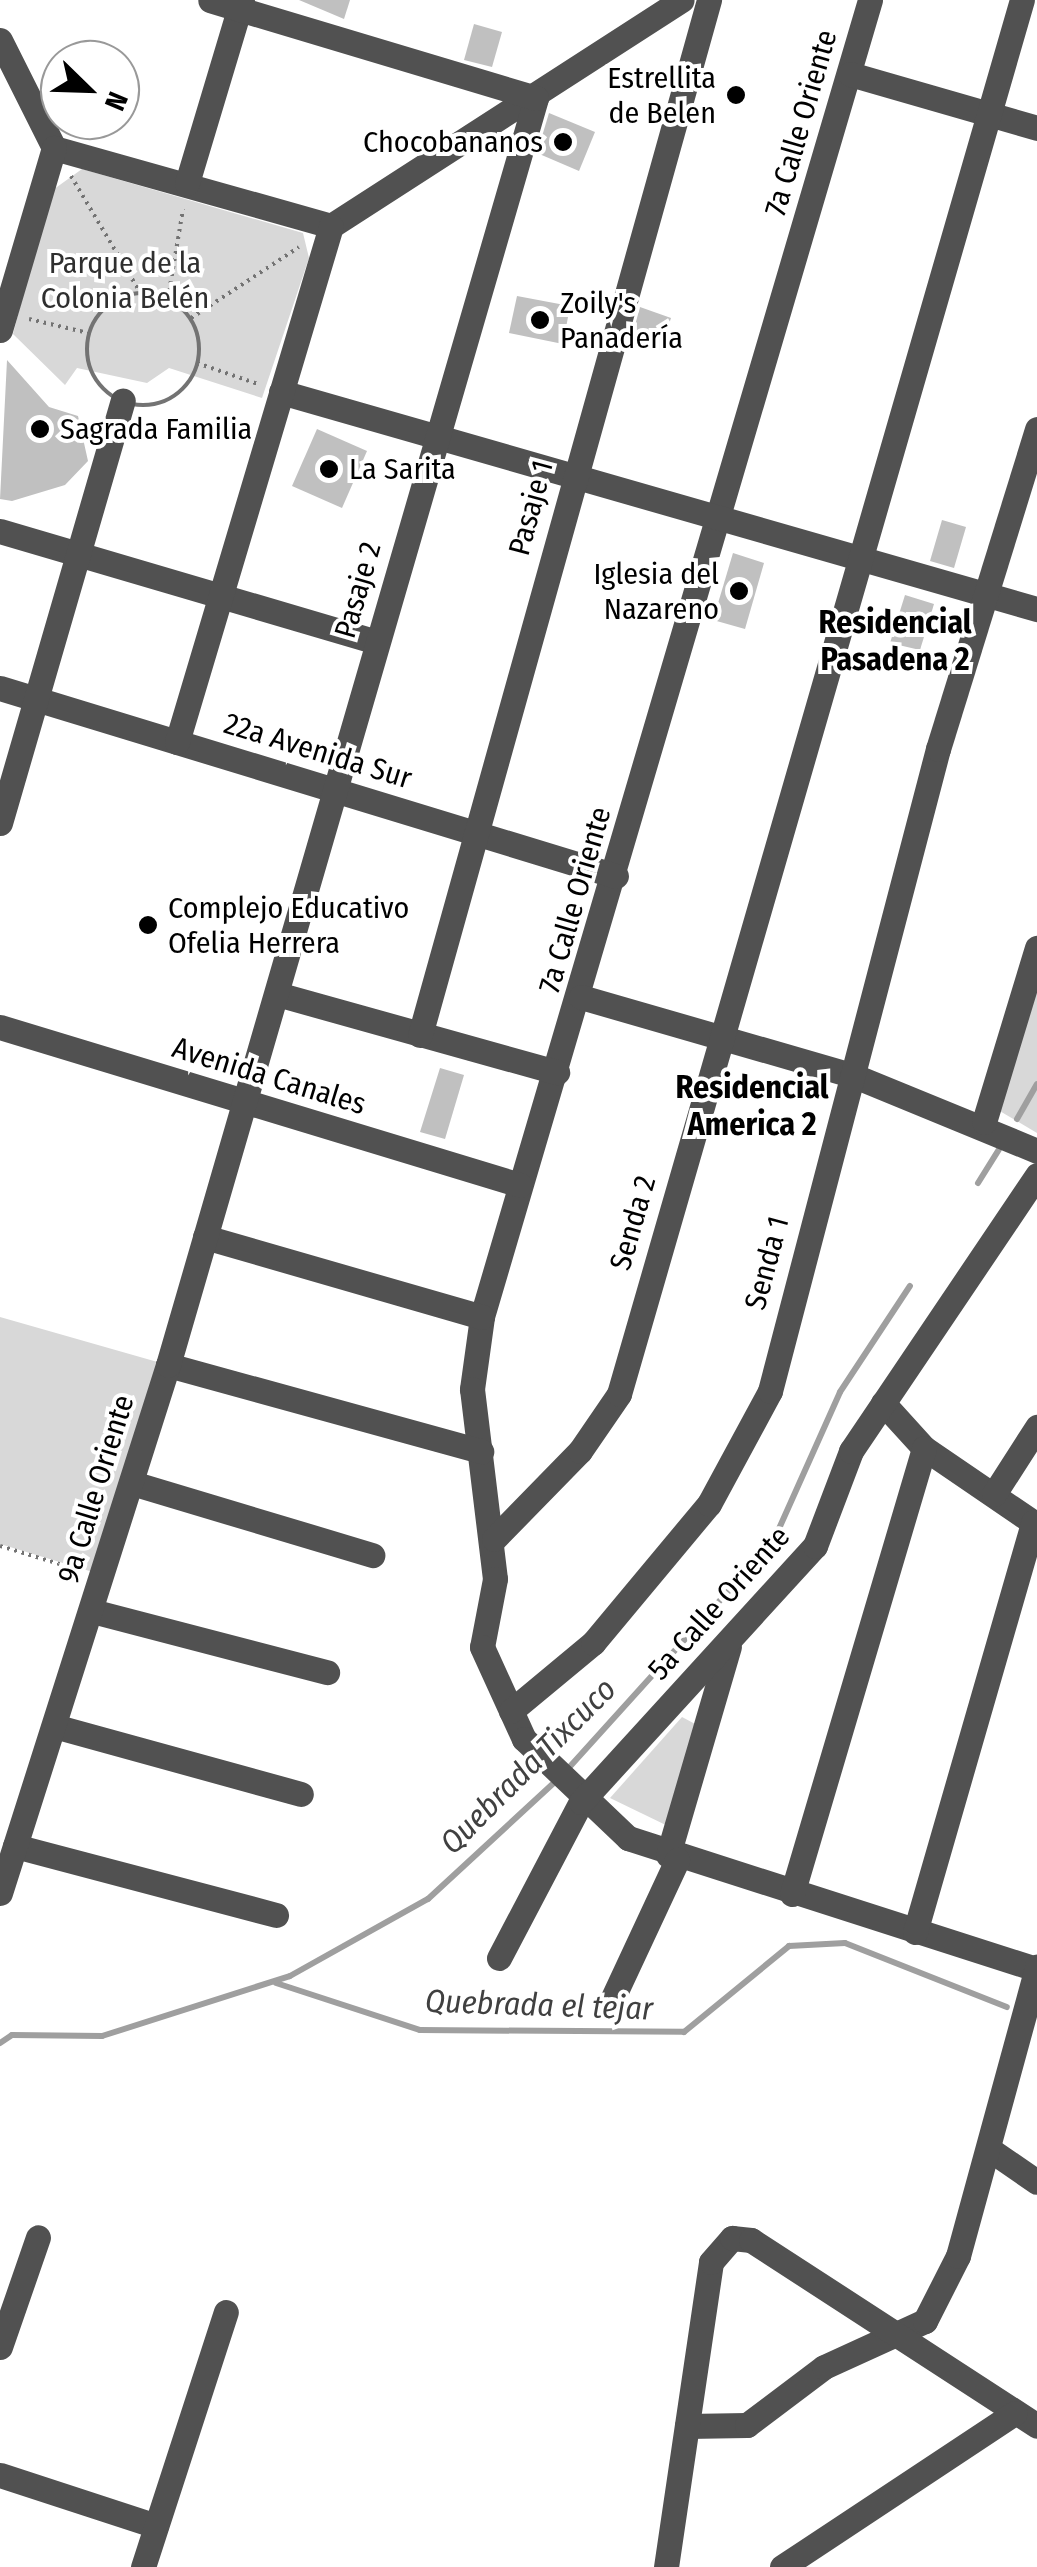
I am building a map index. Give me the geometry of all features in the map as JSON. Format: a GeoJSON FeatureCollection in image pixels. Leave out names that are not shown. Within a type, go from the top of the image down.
{"type":"FeatureCollection","features":[{"type":"Feature","properties":{"kind":"street"},"geometry":{"type":"LineString","coordinates":[[210,0],[241,4],[536,98]]}},
{"type":"Feature","properties":{"kind":"street"},"geometry":{"type":"LineString","coordinates":[[176,742],[331,226],[536,98],[682,0]]}},
{"type":"Feature","properties":{"kind":"street","name":"Pasaje 1"},"geometry":{"type":"LineString","coordinates":[[420,1035],[709,0]]}},
{"type":"Feature","properties":{"kind":"street","name":"7a Calle Oriente"},"geometry":{"type":"LineString","coordinates":[[567,1787],[511,1711],[482,1647],[494,1539],[472,1389],[482,1317],[581,997],[870,0]]}},
{"type":"Feature","properties":{"kind":"street"},"geometry":{"type":"LineString","coordinates":[[988,114],[1022,0]]}},
{"type":"Feature","properties":{"kind":"street"},"geometry":{"type":"LineString","coordinates":[[187,183],[241,4]]}},
{"type":"Feature","properties":{"kind":"street"},"geometry":{"type":"LineString","coordinates":[[0,40],[54,148],[2,319]]}},
{"type":"Feature","properties":{"kind":"street"},"geometry":{"type":"LineString","coordinates":[[850,74],[1037,128]]}},
{"type":"Feature","properties":{"kind":"street","name":"Pasaje 2"},"geometry":{"type":"LineString","coordinates":[[244,1102],[536,98]]}},
{"type":"Feature","properties":{"kind":"street","name":"Senda 2"},"geometry":{"type":"LineString","coordinates":[[494,1539],[580,1450],[619,1394],[856,556],[988,114]]}},
{"type":"Feature","properties":{"kind":"street"},"geometry":{"type":"LineString","coordinates":[[54,148],[331,226]]}},
{"type":"Feature","properties":{"kind":"street"},"geometry":{"type":"LineString","coordinates":[[281,392],[1037,609]]}},
{"type":"Feature","properties":{"kind":"street"},"geometry":{"type":"LineString","coordinates":[[0,822],[4,792],[36,699],[122,401]]}},
{"type":"Feature","properties":{"kind":"street","name":"Senda 1"},"geometry":{"type":"LineString","coordinates":[[511,1711],[593,1643],[744,1454],[770,1390],[938,750],[1037,429]]}},
{"type":"Feature","properties":{"kind":"street"},"geometry":{"type":"LineString","coordinates":[[0,531],[376,642]]}},
{"type":"Feature","properties":{"kind":"street","name":"22a Avenida Sur"},"geometry":{"type":"LineString","coordinates":[[0,688],[616,876]]}},
{"type":"Feature","properties":{"kind":"street"},"geometry":{"type":"LineString","coordinates":[[984,1122],[1037,948]]}},
{"type":"Feature","properties":{"kind":"street"},"geometry":{"type":"LineString","coordinates":[[277,994],[557,1072]]}},
{"type":"Feature","properties":{"kind":"street"},"geometry":{"type":"LineString","coordinates":[[581,997],[852,1075],[984,1122],[1037,1151]]}},
{"type":"Feature","properties":{"kind":"street","name":"Avenida Canales"},"geometry":{"type":"LineString","coordinates":[[0,1027],[520,1185]]}},
{"type":"Feature","properties":{"kind":"street","name":"9a Calle Oriente"},"geometry":{"type":"LineString","coordinates":[[0,1893],[132,1483],[244,1102]]}},
{"type":"Feature","properties":{"kind":"street","name":"5a Calle Oriente"},"geometry":{"type":"LineString","coordinates":[[500,1958],[567,1787],[730,1642],[815,1546],[851,1452],[1037,1175]]}},
{"type":"Feature","properties":{"kind":"street"},"geometry":{"type":"LineString","coordinates":[[205,1236],[482,1317]]}},
{"type":"Feature","properties":{"kind":"street"},"geometry":{"type":"LineString","coordinates":[[168,1364],[481,1451]]}},
{"type":"Feature","properties":{"kind":"street"},"geometry":{"type":"LineString","coordinates":[[884,1403],[924,1448],[1035,1524],[906,1929]]}},
{"type":"Feature","properties":{"kind":"street"},"geometry":{"type":"LineString","coordinates":[[994,1494],[1037,1427]]}},
{"type":"Feature","properties":{"kind":"street"},"geometry":{"type":"LineString","coordinates":[[792,1894],[924,1448]]}},
{"type":"Feature","properties":{"kind":"street"},"geometry":{"type":"LineString","coordinates":[[132,1483],[372,1555]]}},
{"type":"Feature","properties":{"kind":"street"},"geometry":{"type":"LineString","coordinates":[[92,1611],[327,1672]]}},
{"type":"Feature","properties":{"kind":"street"},"geometry":{"type":"LineString","coordinates":[[610,2004],[673,1858],[730,1642]]}},
{"type":"Feature","properties":{"kind":"street"},"geometry":{"type":"LineString","coordinates":[[54,1726],[300,1794]]}},
{"type":"Feature","properties":{"kind":"street"},"geometry":{"type":"LineString","coordinates":[[567,1787],[673,1858],[1037,1968],[989,2148],[944,2293],[901,2339],[824,2367],[746,2425],[686,2426]]}},
{"type":"Feature","properties":{"kind":"street"},"geometry":{"type":"LineString","coordinates":[[15,1846],[276,1915]]}},
{"type":"Feature","properties":{"kind":"street"},"geometry":{"type":"LineString","coordinates":[[989,2148],[1037,2182]]}},
{"type":"Feature","properties":{"kind":"street"},"geometry":{"type":"LineString","coordinates":[[0,2347],[38,2237]]}},
{"type":"Feature","properties":{"kind":"street"},"geometry":{"type":"LineString","coordinates":[[666,2567],[711,2262],[724,2243],[751,2240],[1026,2420],[782,2567]]}},
{"type":"Feature","properties":{"kind":"street"},"geometry":{"type":"LineString","coordinates":[[143,2567],[226,2312]]}},
{"type":"Feature","properties":{"kind":"street"},"geometry":{"type":"LineString","coordinates":[[0,2476],[156,2526]]}},
{"type":"Feature","properties":{"kind":"path"},"geometry":{"type":"LineString","coordinates":[[54,148],[140,292]]}},
{"type":"Feature","properties":{"kind":"path"},"geometry":{"type":"LineString","coordinates":[[168,298],[187,183]]}},
{"type":"Feature","properties":{"kind":"path"},"geometry":{"type":"LineString","coordinates":[[190,318],[331,226]]}},
{"type":"Feature","properties":{"kind":"path"},"geometry":{"type":"LineString","coordinates":[[140,292],[168,298],[190,318],[197,363],[168,399],[122,401],[97,381],[89,334],[108,305],[140,292]]}},
{"type":"Feature","properties":{"kind":"path"},"geometry":{"type":"LineString","coordinates":[[2,319],[89,334]]}},
{"type":"Feature","properties":{"kind":"path"},"geometry":{"type":"LineString","coordinates":[[197,363],[281,392]]}},
{"type":"Feature","properties":{"kind":"path"},"geometry":{"type":"LineString","coordinates":[[0,1546],[102,1577]]}},
{"type":"Feature","properties":{"kind":"green space","name":"Parque de la Colonia Belén"},"geometry":{"type":"Polygon","coordinates":[[[82,169],[303,233],[309,258],[262,398],[169,368],[147,383],[77,368],[65,385],[13,334],[50,192],[82,169]]]}},
{"type":"Feature","properties":{"kind":"green space"},"geometry":{"type":"Polygon","coordinates":[[[1037,981],[1037,1133],[998,1110],[1037,981]]]}},
{"type":"Feature","properties":{"kind":"green space"},"geometry":{"type":"Polygon","coordinates":[[[0,1317],[168,1365],[106,1576],[0,1544],[0,1317]]]}},
{"type":"Feature","properties":{"kind":"green space"},"geometry":{"type":"Polygon","coordinates":[[[682,1717],[697,1725],[674,1829],[610,1798],[682,1717]]]}},
{"type":"Feature","properties":{"kind":"building"},"geometry":{"type":"Polygon","coordinates":[[[299,0],[350,0],[344,19],[299,0]]]}},
{"type":"Feature","properties":{"kind":"building"},"geometry":{"type":"Polygon","coordinates":[[[474,24],[502,32],[492,67],[464,60],[474,24]]]}},
{"type":"Feature","properties":{"kind":"building","name":"Chocobananos"},"geometry":{"type":"Polygon","coordinates":[[[549,113],[595,132],[579,171],[537,153],[549,113]]]}},
{"type":"Feature","properties":{"kind":"building","name":"Zoily's Panadería"},"geometry":{"type":"Polygon","coordinates":[[[517,296],[570,306],[563,344],[509,333],[517,296]]]}},
{"type":"Feature","properties":{"kind":"building"},"geometry":{"type":"Polygon","coordinates":[[[640,307],[671,318],[660,350],[631,340],[640,307]]]}},
{"type":"Feature","properties":{"kind":"building","name":"Sagrada Familia"},"geometry":{"type":"Polygon","coordinates":[[[7,360],[49,407],[78,416],[88,461],[65,485],[12,501],[0,499],[7,360]]]}},
{"type":"Feature","properties":{"kind":"building","name":"La Sarita"},"geometry":{"type":"Polygon","coordinates":[[[317,429],[367,451],[342,508],[292,486],[317,429]]]}},
{"type":"Feature","properties":{"kind":"building"},"geometry":{"type":"Polygon","coordinates":[[[942,520],[966,527],[954,568],[930,561],[942,520]]]}},
{"type":"Feature","properties":{"kind":"building","name":"Iglesia del Nazareno"},"geometry":{"type":"Polygon","coordinates":[[[733,553],[764,563],[745,629],[713,620],[733,553]]]}},
{"type":"Feature","properties":{"kind":"building"},"geometry":{"type":"Polygon","coordinates":[[[905,595],[934,604],[920,650],[890,643],[905,595]]]}},
{"type":"Feature","properties":{"kind":"building"},"geometry":{"type":"Polygon","coordinates":[[[440,1068],[464,1075],[445,1139],[420,1132],[440,1068]]]}},
{"type":"Feature","properties":{"kind":"waterway","name":"Quebrada Tixcuco"},"geometry":{"type":"LineString","coordinates":[[1017,1119],[1037,1084]]}},
{"type":"Feature","properties":{"kind":"waterway","name":"Quebrada Tixcuco"},"geometry":{"type":"LineString","coordinates":[[978,1183],[999,1150]]}},
{"type":"Feature","properties":{"kind":"waterway","name":"Quebrada Tixcuco"},"geometry":{"type":"LineString","coordinates":[[565,1772],[773,1542],[840,1392],[910,1286]]}},
{"type":"Feature","properties":{"kind":"waterway","name":"Quebrada Tixcuco"},"geometry":{"type":"LineString","coordinates":[[0,2043],[12,2035],[102,2036],[290,1976],[428,1899],[556,1781]]}},
{"type":"Feature","properties":{"kind":"waterway","name":"Quebrada el tejar"},"geometry":{"type":"LineString","coordinates":[[276,1983],[420,2030],[684,2032],[789,1946],[845,1943],[1007,2007]]}},
{"type":"Feature","properties":{"kind":"place","name":"Estrellita de Belen"},"geometry":{"type":"Point","coordinates":[736,95]}},
{"type":"Feature","properties":{"kind":"place","name":"Chocobananos"},"geometry":{"type":"Point","coordinates":[563,142]}},
{"type":"Feature","properties":{"kind":"place","name":"Zoily's Panadería"},"geometry":{"type":"Point","coordinates":[540,320]}},
{"type":"Feature","properties":{"kind":"place","name":"Sagrada Familia"},"geometry":{"type":"Point","coordinates":[40,429]}},
{"type":"Feature","properties":{"kind":"place","name":"La Sarita"},"geometry":{"type":"Point","coordinates":[329,469]}},
{"type":"Feature","properties":{"kind":"place","name":"Iglesia del Nazareno"},"geometry":{"type":"Point","coordinates":[739,591]}},
{"type":"Feature","properties":{"kind":"place","name":"Complejo Educativo Ofelia Herrera"},"geometry":{"type":"Point","coordinates":[148,925]}},
{"type":"Feature","properties":{"kind":"district","name":"Residencial Pasadena 2"},"geometry":{"type":"Point","coordinates":[895,642]}},
{"type":"Feature","properties":{"kind":"district","name":"Residencial America 2"},"geometry":{"type":"Point","coordinates":[752,1106]}}]}
